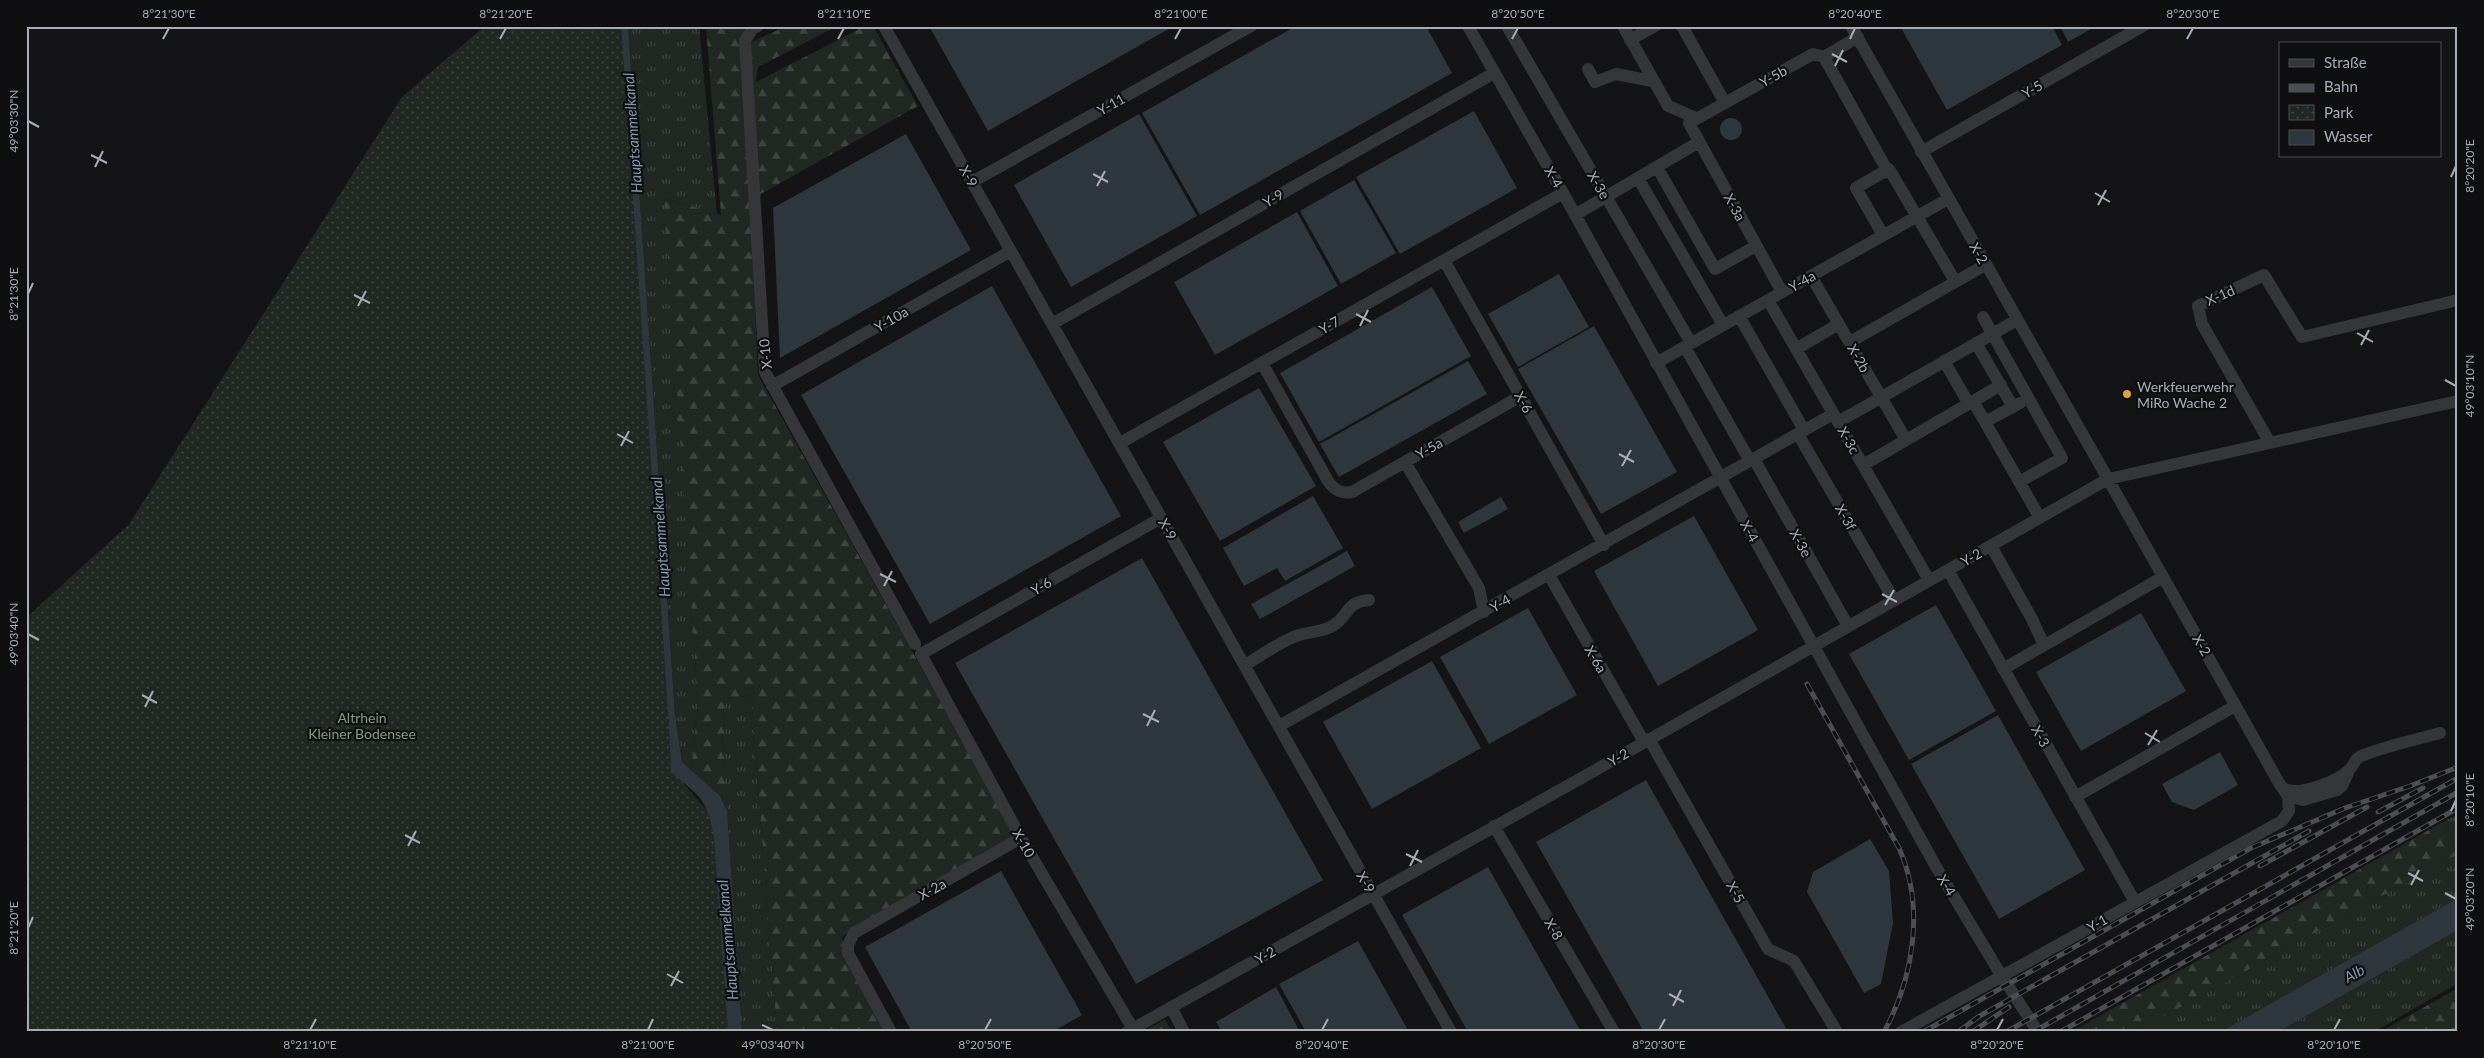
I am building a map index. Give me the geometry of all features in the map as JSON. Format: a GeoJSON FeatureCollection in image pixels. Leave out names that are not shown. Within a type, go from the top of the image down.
{"type":"FeatureCollection","features":[{"type":"Feature","properties":{"kind":"street","name":"Y-11"},"geometry":{"type":"LineString","coordinates":[[972,182],[1251,26]]}},
{"type":"Feature","properties":{"kind":"street","name":"X-4"},"geometry":{"type":"LineString","coordinates":[[1468,26],[1563,193],[1935,865],[2038,1032]]}},
{"type":"Feature","properties":{"kind":"street","name":"X-3e"},"geometry":{"type":"LineString","coordinates":[[1507,26],[1606,197],[1752,460],[1848,626]]}},
{"type":"Feature","properties":{"kind":"street"},"geometry":{"type":"LineString","coordinates":[[1623,26],[1668,106],[1692,120]]}},
{"type":"Feature","properties":{"kind":"street"},"geometry":{"type":"LineString","coordinates":[[1630,40],[1655,26]]}},
{"type":"Feature","properties":{"kind":"street"},"geometry":{"type":"LineString","coordinates":[[1682,26],[1725,103]]}},
{"type":"Feature","properties":{"kind":"street","name":"Y-5"},"geometry":{"type":"LineString","coordinates":[[1921,152],[2143,26]]}},
{"type":"Feature","properties":{"kind":"street","name":"X-9"},"geometry":{"type":"LineString","coordinates":[[885,27],[1450,1032]]}},
{"type":"Feature","properties":{"kind":"street","name":"X-10"},"geometry":{"type":"LineString","coordinates":[[755,28],[745,41],[765,372],[1130,1030]]}},
{"type":"Feature","properties":{"kind":"street","name":"Y-5b"},"geometry":{"type":"LineString","coordinates":[[1692,120],[1814,54],[1824,56],[1855,32]]}},
{"type":"Feature","properties":{"kind":"street","name":"X-2"},"geometry":{"type":"LineString","coordinates":[[1855,32],[2016,320],[2108,479],[2235,706],[2286,792],[2289,811]]}},
{"type":"Feature","properties":{"kind":"street"},"geometry":{"type":"LineString","coordinates":[[1824,56],[1887,170],[1889,169],[1955,282]]}},
{"type":"Feature","properties":{"kind":"street"},"geometry":{"type":"LineString","coordinates":[[1588,70],[1595,82],[1616,74],[1652,80]]}},
{"type":"Feature","properties":{"kind":"street","name":"Y-9"},"geometry":{"type":"LineString","coordinates":[[1052,324],[1494,73]]}},
{"type":"Feature","properties":{"kind":"street","name":"X-3a"},"geometry":{"type":"LineString","coordinates":[[1692,120],[1699,142],[1782,292]]}},
{"type":"Feature","properties":{"kind":"street"},"geometry":{"type":"LineString","coordinates":[[1575,216],[1699,142]]}},
{"type":"Feature","properties":{"kind":"street"},"geometry":{"type":"LineString","coordinates":[[1657,167],[1715,269],[1756,246]]}},
{"type":"Feature","properties":{"kind":"street"},"geometry":{"type":"LineString","coordinates":[[1883,235],[1856,188],[1887,170]]}},
{"type":"Feature","properties":{"kind":"street"},"geometry":{"type":"LineString","coordinates":[[1638,178],[1723,325]]}},
{"type":"Feature","properties":{"kind":"street","name":"Y-7"},"geometry":{"type":"LineString","coordinates":[[1120,443],[1563,193]]}},
{"type":"Feature","properties":{"kind":"street","name":"Y-4a"},"geometry":{"type":"LineString","coordinates":[[1656,363],[1948,199]]}},
{"type":"Feature","properties":{"kind":"street","name":"Y-10a"},"geometry":{"type":"LineString","coordinates":[[772,386],[1011,251]]}},
{"type":"Feature","properties":{"kind":"street","name":"X-6"},"geometry":{"type":"LineString","coordinates":[[1444,260],[1604,545]]}},
{"type":"Feature","properties":{"kind":"street"},"geometry":{"type":"LineString","coordinates":[[1850,342],[1985,264]]}},
{"type":"Feature","properties":{"kind":"street","name":"X-1d"},"geometry":{"type":"LineString","coordinates":[[2270,443],[2202,324],[2198,306],[2264,275],[2302,337],[2458,300]]}},
{"type":"Feature","properties":{"kind":"street","name":"X-2b"},"geometry":{"type":"LineString","coordinates":[[1811,276],[1906,440]]}},
{"type":"Feature","properties":{"kind":"street","name":"X-3c"},"geometry":{"type":"LineString","coordinates":[[1768,300],[1929,580]]}},
{"type":"Feature","properties":{"kind":"street","name":"X-3f"},"geometry":{"type":"LineString","coordinates":[[1739,316],[1894,600]]}},
{"type":"Feature","properties":{"kind":"street"},"geometry":{"type":"LineString","coordinates":[[1983,317],[2062,458],[2019,482]]}},
{"type":"Feature","properties":{"kind":"street"},"geometry":{"type":"LineString","coordinates":[[1721,478],[1801,432],[1882,397],[2016,320]]}},
{"type":"Feature","properties":{"kind":"street"},"geometry":{"type":"LineString","coordinates":[[1796,349],[1839,324]]}},
{"type":"Feature","properties":{"kind":"street"},"geometry":{"type":"LineString","coordinates":[[1976,343],[2013,407]]}},
{"type":"Feature","properties":{"kind":"street"},"geometry":{"type":"LineString","coordinates":[[1944,361],[1985,422],[2040,518]]}},
{"type":"Feature","properties":{"kind":"street","name":"Y-5a"},"geometry":{"type":"LineString","coordinates":[[1262,363],[1328,481],[1336,490],[1342,493],[1352,492],[1521,396]]}},
{"type":"Feature","properties":{"kind":"street"},"geometry":{"type":"LineString","coordinates":[[1863,465],[2001,386]]}},
{"type":"Feature","properties":{"kind":"street"},"geometry":{"type":"LineString","coordinates":[[1985,422],[2028,398]]}},
{"type":"Feature","properties":{"kind":"street"},"geometry":{"type":"LineString","coordinates":[[2108,479],[2458,401]]}},
{"type":"Feature","properties":{"kind":"street"},"geometry":{"type":"LineString","coordinates":[[1406,462],[1479,588],[1484,612]]}},
{"type":"Feature","properties":{"kind":"street","name":"Y-4"},"geometry":{"type":"LineString","coordinates":[[1279,726],[1721,478]]}},
{"type":"Feature","properties":{"kind":"street","name":"Y-2"},"geometry":{"type":"LineString","coordinates":[[1130,1030],[2108,479]]}},
{"type":"Feature","properties":{"kind":"street","name":"Y-6"},"geometry":{"type":"LineString","coordinates":[[918,649],[1162,518]]}},
{"type":"Feature","properties":{"kind":"street"},"geometry":{"type":"LineString","coordinates":[[1991,546],[2032,619],[2044,645]]}},
{"type":"Feature","properties":{"kind":"street","name":"X-3"},"geometry":{"type":"LineString","coordinates":[[1948,570],[2134,902]]}},
{"type":"Feature","properties":{"kind":"street","name":"X-6a"},"geometry":{"type":"LineString","coordinates":[[1549,575],[1647,740]]}},
{"type":"Feature","properties":{"kind":"street"},"geometry":{"type":"LineString","coordinates":[[2003,669],[2163,577]]}},
{"type":"Feature","properties":{"kind":"street"},"geometry":{"type":"LineString","coordinates":[[1245,665],[1298,635],[1318,632],[1338,622],[1347,608],[1359,601],[1368,600]]}},
{"type":"Feature","properties":{"kind":"street"},"geometry":{"type":"LineString","coordinates":[[2075,797],[2235,706]]}},
{"type":"Feature","properties":{"kind":"street"},"geometry":{"type":"LineString","coordinates":[[2286,792],[2300,791],[2336,780],[2350,770],[2359,757],[2440,733]]}},
{"type":"Feature","properties":{"kind":"street","name":"X-5"},"geometry":{"type":"LineString","coordinates":[[1647,740],[1768,949],[1794,961],[1837,1032]]}},
{"type":"Feature","properties":{"kind":"street","name":"Y-1"},"geometry":{"type":"LineString","coordinates":[[1902,1032],[2282,821],[2289,811]]}},
{"type":"Feature","properties":{"kind":"street","name":"X-8"},"geometry":{"type":"LineString","coordinates":[[1494,826],[1614,1032]]}},
{"type":"Feature","properties":{"kind":"street","name":"X-2a"},"geometry":{"type":"LineString","coordinates":[[891,1032],[848,953],[848,945],[854,933],[1022,838]]}},
{"type":"Feature","properties":{"kind":"street"},"geometry":{"type":"LineString","coordinates":[[1171,1007],[1184,1032]]}},
{"type":"Feature","properties":{"kind":"green space","name":"Altrhein Kleiner Bodensee"},"geometry":{"type":"Polygon","coordinates":[[[485,26],[621,26],[673,771],[714,819],[728,1032],[26,1032],[26,618],[129,524],[402,97],[485,26]]]}},
{"type":"Feature","properties":{"kind":"green space"},"geometry":{"type":"Polygon","coordinates":[[[628,26],[699,26],[717,214],[665,198],[698,703],[691,771],[682,762],[675,713],[628,26]]]}},
{"type":"Feature","properties":{"kind":"green space"},"geometry":{"type":"Polygon","coordinates":[[[706,26],[742,26],[749,43],[787,26],[837,26],[758,67],[756,82],[865,26],[873,26],[918,106],[750,200],[758,375],[1015,836],[841,937],[891,1032],[777,1032],[751,695],[726,699],[722,743],[727,811],[720,796],[691,771],[698,703],[664,198],[721,215],[706,26]]]}},
{"type":"Feature","properties":{"kind":"green space"},"geometry":{"type":"Polygon","coordinates":[[[751,695],[777,1032],[742,1032],[722,743],[726,699],[751,695]]]}},
{"type":"Feature","properties":{"kind":"green space"},"geometry":{"type":"Polygon","coordinates":[[[2458,814],[2458,849],[2443,822],[2458,814]]]}},
{"type":"Feature","properties":{"kind":"green space"},"geometry":{"type":"Polygon","coordinates":[[[2443,822],[2458,849],[2458,854],[2135,1032],[2071,1032],[2443,822]]]}},
{"type":"Feature","properties":{"kind":"green space"},"geometry":{"type":"Polygon","coordinates":[[[2458,854],[2458,898],[2220,1032],[2135,1032],[2458,854]]]}},
{"type":"Feature","properties":{"kind":"green space"},"geometry":{"type":"Polygon","coordinates":[[[2458,930],[2458,983],[2374,1032],[2278,1032],[2458,930]]]}},
{"type":"Feature","properties":{"kind":"green space"},"geometry":{"type":"Polygon","coordinates":[[[2458,988],[2458,1032],[2380,1032],[2458,988]]]}},
{"type":"Feature","properties":{"kind":"green space"},"geometry":{"type":"Polygon","coordinates":[[[1165,1019],[1172,1032],[1143,1032],[1165,1019]]]}},
{"type":"Feature","properties":{"kind":"water","name":"Hauptsammelkanal"},"geometry":{"type":"Polygon","coordinates":[[[621,26],[628,26],[675,714],[682,762],[720,796],[727,811],[742,1032],[728,1032],[714,837],[711,824],[701,799],[671,772],[621,26]]]}},
{"type":"Feature","properties":{"kind":"water"},"geometry":{"type":"Polygon","coordinates":[[[929,26],[1174,26],[988,131],[929,26]]]}},
{"type":"Feature","properties":{"kind":"water"},"geometry":{"type":"Polygon","coordinates":[[[1296,26],[1426,26],[1452,73],[1200,215],[1142,113],[1296,26]]]}},
{"type":"Feature","properties":{"kind":"water"},"geometry":{"type":"Polygon","coordinates":[[[1900,26],[2052,26],[2062,45],[1947,110],[1900,26]]]}},
{"type":"Feature","properties":{"kind":"water"},"geometry":{"type":"Polygon","coordinates":[[[2060,26],[2096,26],[2068,42],[2060,26]]]}},
{"type":"Feature","properties":{"kind":"water"},"geometry":{"type":"Polygon","coordinates":[[[1474,111],[1517,188],[1400,254],[1356,177],[1474,111]]]}},
{"type":"Feature","properties":{"kind":"water"},"geometry":{"type":"Polygon","coordinates":[[[1139,114],[1197,216],[1071,287],[1014,185],[1139,114]]]}},
{"type":"Feature","properties":{"kind":"water"},"geometry":{"type":"Polygon","coordinates":[[[1731,118],[1739,121],[1742,129],[1739,137],[1731,140],[1723,137],[1720,129],[1723,121],[1731,118]]]}},
{"type":"Feature","properties":{"kind":"water"},"geometry":{"type":"Polygon","coordinates":[[[906,134],[971,250],[780,358],[773,208],[906,134]]]}},
{"type":"Feature","properties":{"kind":"water"},"geometry":{"type":"Polygon","coordinates":[[[1354,180],[1396,253],[1341,284],[1300,211],[1354,180]]]}},
{"type":"Feature","properties":{"kind":"water"},"geometry":{"type":"Polygon","coordinates":[[[1297,212],[1338,286],[1215,355],[1174,282],[1297,212]]]}},
{"type":"Feature","properties":{"kind":"water"},"geometry":{"type":"Polygon","coordinates":[[[1559,274],[1589,327],[1518,367],[1488,314],[1559,274]]]}},
{"type":"Feature","properties":{"kind":"water"},"geometry":{"type":"Polygon","coordinates":[[[992,286],[1121,516],[930,624],[801,395],[992,286]]]}},
{"type":"Feature","properties":{"kind":"water"},"geometry":{"type":"Polygon","coordinates":[[[1432,287],[1471,356],[1319,442],[1280,373],[1432,287]]]}},
{"type":"Feature","properties":{"kind":"water"},"geometry":{"type":"Polygon","coordinates":[[[1594,326],[1677,472],[1601,514],[1518,369],[1594,326]]]}},
{"type":"Feature","properties":{"kind":"water"},"geometry":{"type":"Polygon","coordinates":[[[1468,361],[1487,394],[1339,477],[1320,444],[1468,361]]]}},
{"type":"Feature","properties":{"kind":"water"},"geometry":{"type":"Polygon","coordinates":[[[1259,388],[1316,486],[1220,541],[1163,442],[1259,388]]]}},
{"type":"Feature","properties":{"kind":"water"},"geometry":{"type":"Polygon","coordinates":[[[1313,496],[1343,548],[1285,581],[1277,568],[1244,586],[1223,548],[1313,496]]]}},
{"type":"Feature","properties":{"kind":"water"},"geometry":{"type":"Polygon","coordinates":[[[1501,497],[1508,509],[1464,533],[1458,522],[1501,497]]]}},
{"type":"Feature","properties":{"kind":"water"},"geometry":{"type":"Polygon","coordinates":[[[1694,516],[1758,630],[1658,686],[1594,571],[1694,516]]]}},
{"type":"Feature","properties":{"kind":"water"},"geometry":{"type":"Polygon","coordinates":[[[1347,551],[1355,566],[1260,619],[1251,604],[1347,551]]]}},
{"type":"Feature","properties":{"kind":"water"},"geometry":{"type":"Polygon","coordinates":[[[1142,558],[1323,880],[1136,984],[955,663],[1142,558]]]}},
{"type":"Feature","properties":{"kind":"water"},"geometry":{"type":"Polygon","coordinates":[[[1936,605],[1996,711],[1909,760],[1849,654],[1936,605]]]}},
{"type":"Feature","properties":{"kind":"water"},"geometry":{"type":"Polygon","coordinates":[[[1528,608],[1577,695],[1489,744],[1440,657],[1528,608]]]}},
{"type":"Feature","properties":{"kind":"water"},"geometry":{"type":"Polygon","coordinates":[[[2141,613],[2186,691],[2081,751],[2036,672],[2141,613]]]}},
{"type":"Feature","properties":{"kind":"water"},"geometry":{"type":"Polygon","coordinates":[[[1432,661],[1481,748],[1372,809],[1323,722],[1432,661]]]}},
{"type":"Feature","properties":{"kind":"water"},"geometry":{"type":"Polygon","coordinates":[[[1998,715],[2085,870],[1999,919],[1911,764],[1998,715]]]}},
{"type":"Feature","properties":{"kind":"water"},"geometry":{"type":"Polygon","coordinates":[[[2220,752],[2238,785],[2194,810],[2172,802],[2162,784],[2220,752]]]}},
{"type":"Feature","properties":{"kind":"water"},"geometry":{"type":"Polygon","coordinates":[[[1646,780],[1788,1032],[1644,1032],[1536,842],[1646,780]]]}},
{"type":"Feature","properties":{"kind":"water"},"geometry":{"type":"Polygon","coordinates":[[[1870,839],[1889,871],[1893,923],[1881,984],[1864,993],[1807,892],[1813,872],[1870,839]]]}},
{"type":"Feature","properties":{"kind":"water"},"geometry":{"type":"Polygon","coordinates":[[[1488,867],[1581,1032],[1468,1032],[1402,915],[1488,867]]]}},
{"type":"Feature","properties":{"kind":"water"},"geometry":{"type":"Polygon","coordinates":[[[1001,871],[1082,1015],[1052,1032],[912,1032],[865,947],[1001,871]]]}},
{"type":"Feature","properties":{"kind":"water","name":"Alb"},"geometry":{"type":"Polygon","coordinates":[[[2458,898],[2458,930],[2278,1032],[2220,1032],[2458,898]]]}},
{"type":"Feature","properties":{"kind":"water"},"geometry":{"type":"Polygon","coordinates":[[[1358,941],[1409,1032],[1306,1032],[1279,984],[1358,941]]]}},
{"type":"Feature","properties":{"kind":"water"},"geometry":{"type":"Polygon","coordinates":[[[1276,987],[1300,1032],[1222,1032],[1216,1022],[1276,987]]]}},
{"type":"Feature","properties":{"kind":"railway"},"geometry":{"type":"LineString","coordinates":[[1807,684],[1899,848],[1907,870],[1912,893],[1914,917],[1909,965],[1903,988],[1884,1032]]}},
{"type":"Feature","properties":{"kind":"railway"},"geometry":{"type":"LineString","coordinates":[[1923,1032],[2251,848],[2345,808],[2458,767]]}},
{"type":"Feature","properties":{"kind":"railway"},"geometry":{"type":"LineString","coordinates":[[2006,1032],[2458,778]]}},
{"type":"Feature","properties":{"kind":"railway"},"geometry":{"type":"LineString","coordinates":[[2378,812],[2423,788]]}},
{"type":"Feature","properties":{"kind":"railway"},"geometry":{"type":"LineString","coordinates":[[2033,1032],[2458,792]]}},
{"type":"Feature","properties":{"kind":"railway"},"geometry":{"type":"LineString","coordinates":[[2260,866],[2367,807]]}},
{"type":"Feature","properties":{"kind":"railway"},"geometry":{"type":"LineString","coordinates":[[2060,1032],[2458,808]]}},
{"type":"Feature","properties":{"kind":"railway"},"geometry":{"type":"LineString","coordinates":[[1958,1032],[1978,1017],[2309,831]]}},
{"type":"Feature","properties":{"kind":"railway"},"geometry":{"type":"LineString","coordinates":[[1972,1032],[2009,1007]]}},
{"type":"Feature","properties":{"kind":"place","name":"Werkfeuerwehr MiRo Wache 2"},"geometry":{"type":"Point","coordinates":[2127,394]}}]}
